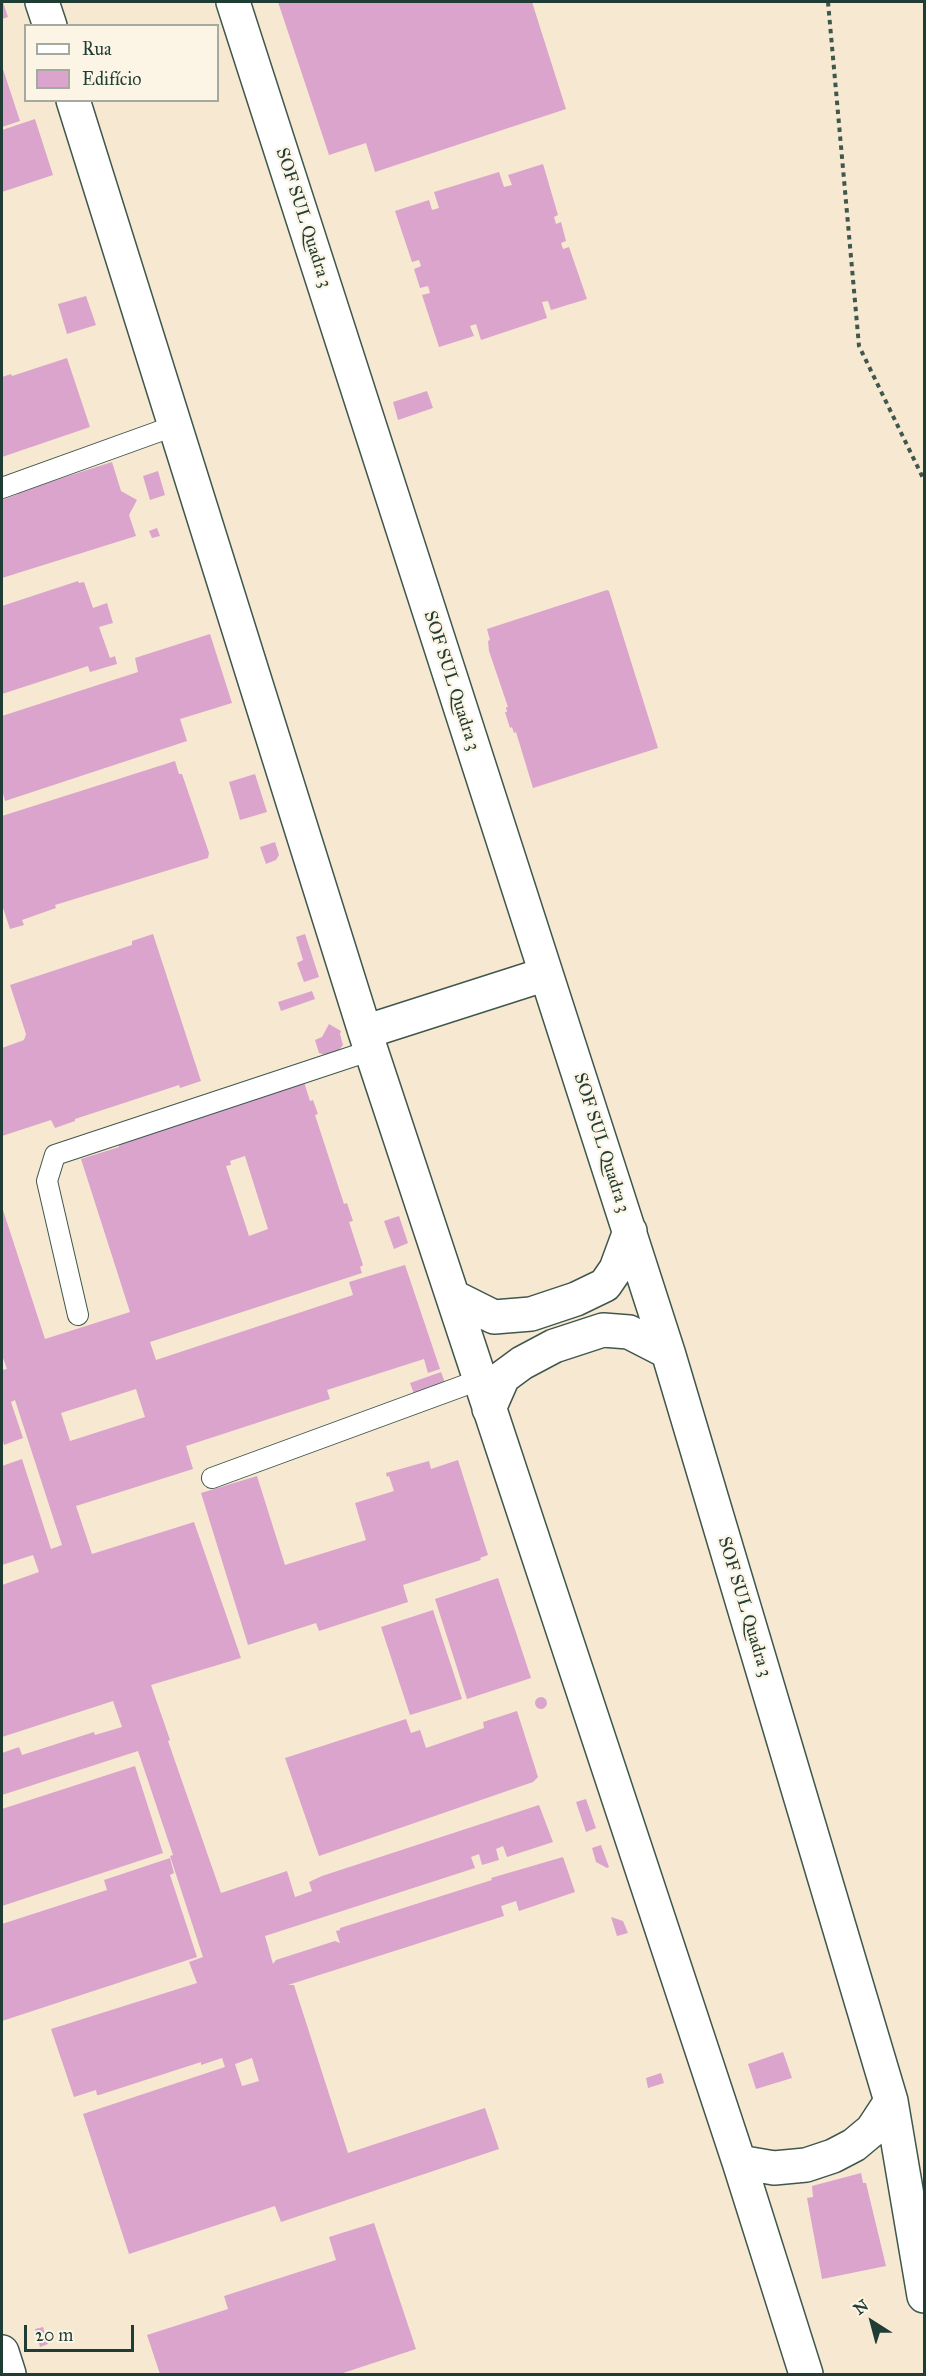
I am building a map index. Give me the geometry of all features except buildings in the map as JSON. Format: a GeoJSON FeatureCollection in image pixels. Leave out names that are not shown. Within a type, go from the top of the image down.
{"type":"FeatureCollection","features":[{"type":"Feature","properties":{"kind":"street"},"geometry":{"type":"LineString","coordinates":[[42,2],[49,24]]}},
{"type":"Feature","properties":{"kind":"street","name":"SOF SUL Quadra 3"},"geometry":{"type":"LineString","coordinates":[[233,2],[668,1352],[891,2101],[924,2296]]}},
{"type":"Feature","properties":{"kind":"street"},"geometry":{"type":"LineString","coordinates":[[74,102],[369,1041],[739,2162],[806,2374]]}},
{"type":"Feature","properties":{"kind":"street"},"geometry":{"type":"LineString","coordinates":[[369,1041],[546,974]]}},
{"type":"Feature","properties":{"kind":"street"},"geometry":{"type":"LineString","coordinates":[[454,1297],[494,1317],[531,1314],[576,1299],[605,1285],[616,1269],[630,1231]]}},
{"type":"Feature","properties":{"kind":"street"},"geometry":{"type":"LineString","coordinates":[[484,1395],[522,1363],[554,1346],[603,1330],[629,1332],[668,1352]]}},
{"type":"Feature","properties":{"kind":"street"},"geometry":{"type":"LineString","coordinates":[[739,2162],[774,2168],[806,2165],[833,2156],[854,2145],[872,2130],[891,2101]]}},
{"type":"Feature","properties":{"kind":"street"},"geometry":{"type":"LineString","coordinates":[[2,2352],[9,2374]]}},
{"type":"Feature","properties":{"kind":"lane"},"geometry":{"type":"LineString","coordinates":[[2,488],[174,426]]}},
{"type":"Feature","properties":{"kind":"lane"},"geometry":{"type":"LineString","coordinates":[[78,1315],[47,1181],[55,1155],[369,1041]]}},
{"type":"Feature","properties":{"kind":"lane"},"geometry":{"type":"LineString","coordinates":[[212,1478],[484,1395]]}},
{"type":"Feature","properties":{"kind":"path"},"geometry":{"type":"LineString","coordinates":[[828,2],[859,346],[924,480]]}}]}
